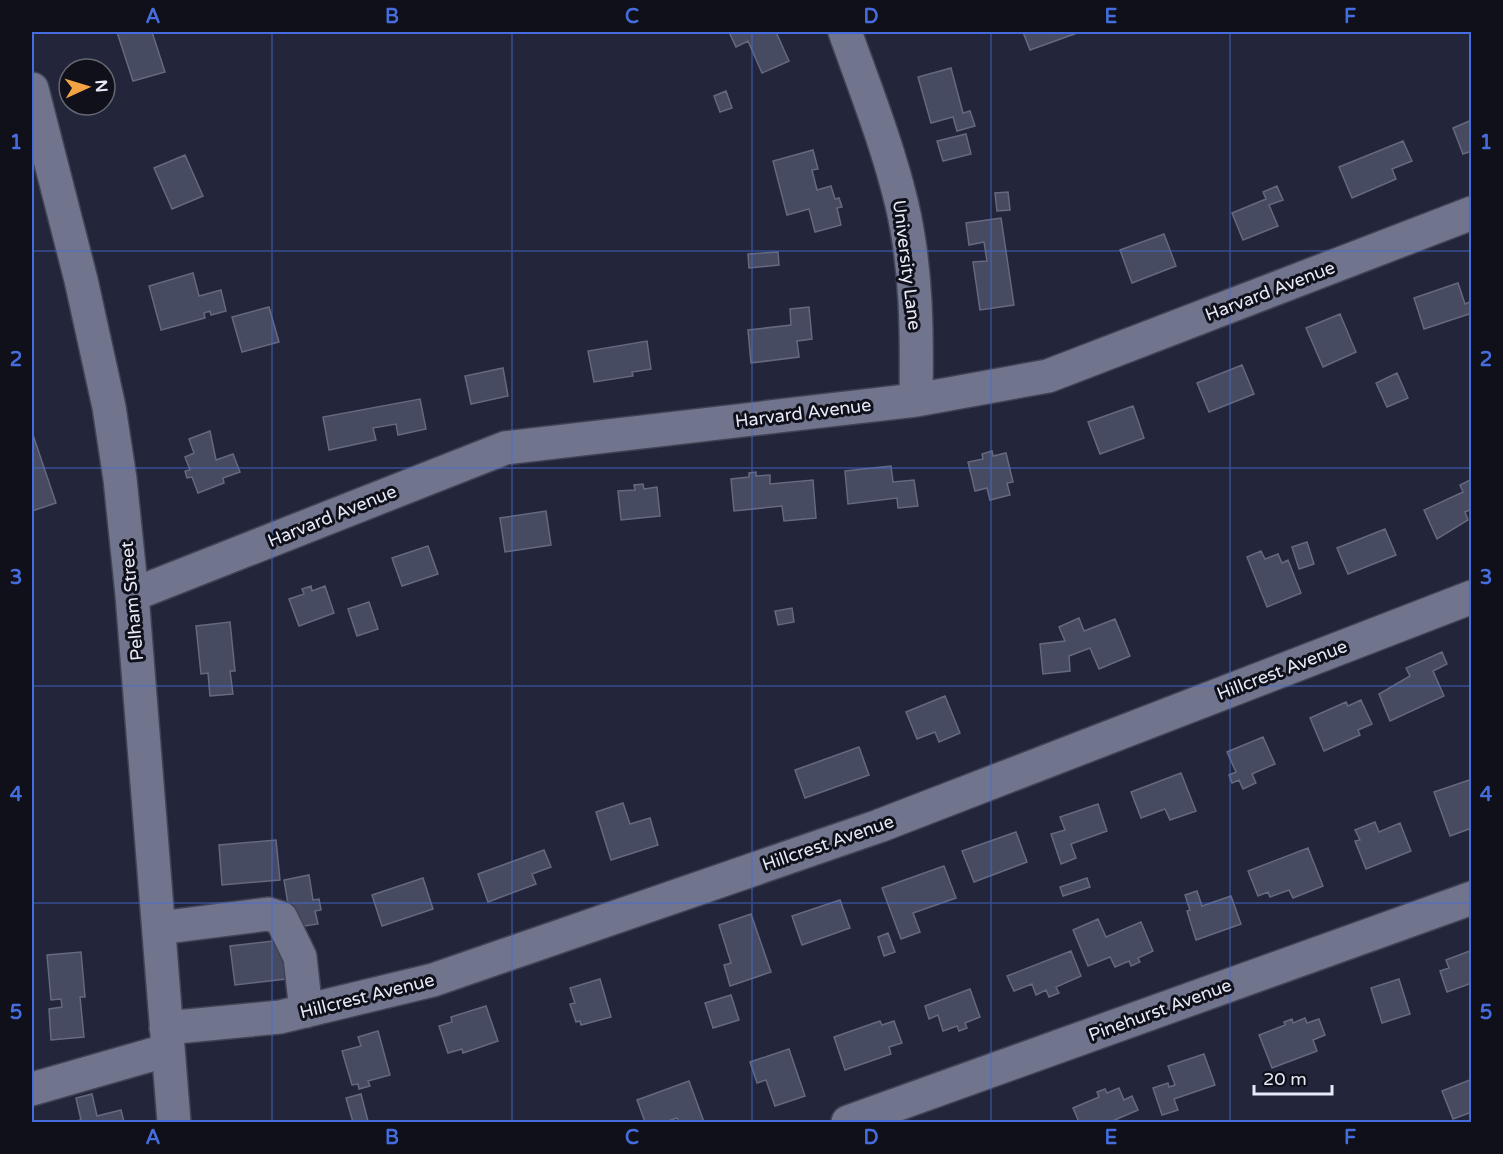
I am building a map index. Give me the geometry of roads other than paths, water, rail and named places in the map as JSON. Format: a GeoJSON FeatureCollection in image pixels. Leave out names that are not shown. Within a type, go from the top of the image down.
{"type":"FeatureCollection","features":[{"type":"Feature","properties":{"kind":"street","name":"University Lane"},"geometry":{"type":"LineString","coordinates":[[845,32],[877,120],[902,206],[917,311],[916,400]]}},
{"type":"Feature","properties":{"kind":"street","name":"Pelham Street"},"geometry":{"type":"LineString","coordinates":[[32,94],[81,280],[109,407],[132,595],[174,1122]]}},
{"type":"Feature","properties":{"kind":"street","name":"Harvard Avenue"},"geometry":{"type":"LineString","coordinates":[[132,595],[505,447],[916,400],[1048,376],[1472,213]]}},
{"type":"Feature","properties":{"kind":"street","name":"Hillcrest Avenue"},"geometry":{"type":"LineString","coordinates":[[32,1089],[167,1039],[280,1017],[433,980],[879,826],[1472,597]]}},
{"type":"Feature","properties":{"kind":"street","name":"Pinehurst Avenue"},"geometry":{"type":"LineString","coordinates":[[848,1122],[1472,898]]}},
{"type":"Feature","properties":{"kind":"street"},"geometry":{"type":"LineString","coordinates":[[159,928],[268,914],[281,918],[300,957],[306,1011]]}}]}
